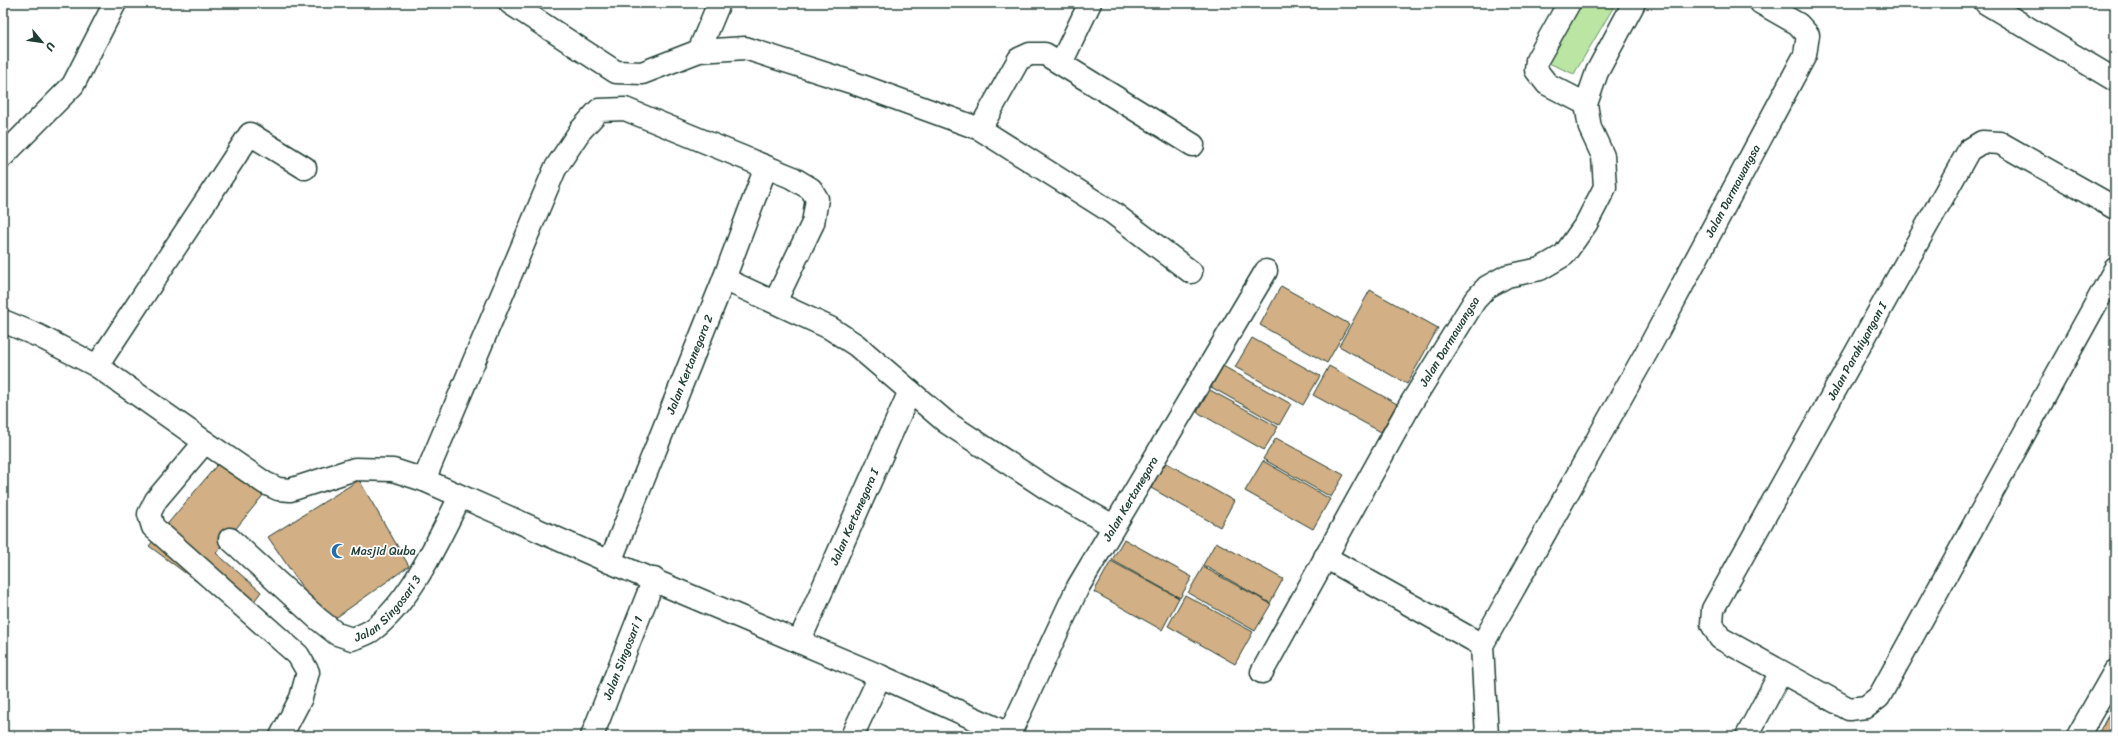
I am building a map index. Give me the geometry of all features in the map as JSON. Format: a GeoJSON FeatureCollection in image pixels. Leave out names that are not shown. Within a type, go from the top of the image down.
{"type":"FeatureCollection","features":[{"type":"Feature","properties":{"kind":"street"},"geometry":{"type":"LineString","coordinates":[[3,156],[73,85],[115,3]]}},
{"type":"Feature","properties":{"kind":"street"},"geometry":{"type":"LineString","coordinates":[[510,3],[616,72],[642,72],[699,51],[745,48],[851,82],[980,129],[1113,213],[1191,272]]}},
{"type":"Feature","properties":{"kind":"street"},"geometry":{"type":"LineString","coordinates":[[699,51],[719,3]]}},
{"type":"Feature","properties":{"kind":"street"},"geometry":{"type":"LineString","coordinates":[[1061,63],[1090,3]]}},
{"type":"Feature","properties":{"kind":"street"},"geometry":{"type":"LineString","coordinates":[[1569,3],[1537,60],[1536,70],[1547,84],[1586,104]]}},
{"type":"Feature","properties":{"kind":"street","name":"Jalan Darmawangsa"},"geometry":{"type":"LineString","coordinates":[[1262,672],[1410,405],[1475,300],[1487,287],[1507,276],[1540,269],[1564,255],[1586,224],[1605,187],[1603,156],[1590,128],[1586,104],[1597,72],[1634,3]]}},
{"type":"Feature","properties":{"kind":"street","name":"Jalan Darmawangsa"},"geometry":{"type":"LineString","coordinates":[[1482,645],[1651,344],[1806,55],[1808,35],[1798,24],[1761,3]]}},
{"type":"Feature","properties":{"kind":"street"},"geometry":{"type":"LineString","coordinates":[[1986,3],[2115,80]]}},
{"type":"Feature","properties":{"kind":"street"},"geometry":{"type":"LineString","coordinates":[[980,129],[1019,59],[1030,54],[1045,54],[1194,145]]}},
{"type":"Feature","properties":{"kind":"street"},"geometry":{"type":"LineString","coordinates":[[424,480],[555,169],[580,131],[599,110],[625,109],[766,166],[791,177],[811,189],[817,199],[813,223],[775,302]]}},
{"type":"Feature","properties":{"kind":"street"},"geometry":{"type":"LineString","coordinates":[[97,366],[250,134],[305,168]]}},
{"type":"Feature","properties":{"kind":"street","name":"Jalan Parahiyangan I"},"geometry":{"type":"LineString","coordinates":[[2115,208],[2000,143],[1982,142],[1969,150],[1713,609],[1712,624],[1720,638],[1849,709],[1866,707],[1879,698],[2115,269]]}},
{"type":"Feature","properties":{"kind":"street","name":"Jalan Kertanegara 2"},"geometry":{"type":"LineString","coordinates":[[610,562],[724,279],[766,166]]}},
{"type":"Feature","properties":{"kind":"street","name":"Jalan Kertanegara"},"geometry":{"type":"LineString","coordinates":[[1011,735],[1078,587],[1266,271]]}},
{"type":"Feature","properties":{"kind":"street"},"geometry":{"type":"LineString","coordinates":[[724,279],[830,328],[856,345],[946,422],[1048,489],[1113,526]]}},
{"type":"Feature","properties":{"kind":"street"},"geometry":{"type":"LineString","coordinates":[[3,321],[39,336],[97,366],[265,483],[278,489],[290,490],[355,469],[393,470],[424,480],[610,562],[654,579],[880,676],[1011,735]]}},
{"type":"Feature","properties":{"kind":"street","name":"Jalan Kertanegara I"},"geometry":{"type":"LineString","coordinates":[[799,642],[910,391]]}},
{"type":"Feature","properties":{"kind":"street"},"geometry":{"type":"LineString","coordinates":[[205,442],[156,500],[150,514],[153,527],[298,655],[308,672],[301,698],[281,736]]}},
{"type":"Feature","properties":{"kind":"street","name":"Jalan Singosari 3"},"geometry":{"type":"LineString","coordinates":[[230,539],[318,619],[337,634],[352,639],[370,631],[390,614],[410,590],[460,497]]}},
{"type":"Feature","properties":{"kind":"street"},"geometry":{"type":"LineString","coordinates":[[1325,557],[1482,645],[1487,736]]}},
{"type":"Feature","properties":{"kind":"street","name":"Jalan Singosari 1"},"geometry":{"type":"LineString","coordinates":[[592,736],[654,579]]}},
{"type":"Feature","properties":{"kind":"street"},"geometry":{"type":"LineString","coordinates":[[2078,736],[2115,671]]}},
{"type":"Feature","properties":{"kind":"street"},"geometry":{"type":"LineString","coordinates":[[1747,736],[1781,672]]}},
{"type":"Feature","properties":{"kind":"street"},"geometry":{"type":"LineString","coordinates":[[852,736],[880,676]]}},
{"type":"Feature","properties":{"kind":"green space"},"geometry":{"type":"Polygon","coordinates":[[[1580,3],[1616,3],[1574,74],[1546,62],[1580,3]]]}},
{"type":"Feature","properties":{"kind":"building"},"geometry":{"type":"Polygon","coordinates":[[[1281,286],[1349,324],[1327,363],[1260,325],[1281,286]]]}},
{"type":"Feature","properties":{"kind":"building"},"geometry":{"type":"Polygon","coordinates":[[[1370,290],[1438,328],[1407,384],[1339,346],[1370,290]]]}},
{"type":"Feature","properties":{"kind":"building"},"geometry":{"type":"Polygon","coordinates":[[[1252,338],[1320,376],[1303,405],[1235,367],[1252,338]]]}},
{"type":"Feature","properties":{"kind":"building"},"geometry":{"type":"Polygon","coordinates":[[[1223,366],[1291,404],[1279,425],[1211,387],[1223,366]]]}},
{"type":"Feature","properties":{"kind":"building"},"geometry":{"type":"Polygon","coordinates":[[[1329,366],[1397,404],[1381,432],[1313,395],[1329,366]]]}},
{"type":"Feature","properties":{"kind":"building"},"geometry":{"type":"Polygon","coordinates":[[[1210,390],[1278,427],[1264,450],[1197,412],[1210,390]]]}},
{"type":"Feature","properties":{"kind":"building"},"geometry":{"type":"Polygon","coordinates":[[[1276,438],[1344,475],[1331,497],[1263,459],[1276,438]]]}},
{"type":"Feature","properties":{"kind":"building"},"geometry":{"type":"Polygon","coordinates":[[[222,459],[269,488],[216,553],[261,592],[243,616],[149,546],[222,459]]]}},
{"type":"Feature","properties":{"kind":"building"},"geometry":{"type":"Polygon","coordinates":[[[1263,461],[1330,499],[1313,529],[1245,491],[1263,461]]]}},
{"type":"Feature","properties":{"kind":"building"},"geometry":{"type":"Polygon","coordinates":[[[1165,462],[1234,501],[1220,527],[1151,488],[1165,462]]]}},
{"type":"Feature","properties":{"kind":"building","name":"Masjid Quba"},"geometry":{"type":"Polygon","coordinates":[[[359,480],[409,566],[327,624],[268,537],[359,480]]]}},
{"type":"Feature","properties":{"kind":"building"},"geometry":{"type":"Polygon","coordinates":[[[1124,539],[1192,577],[1180,598],[1112,560],[1124,539]]]}},
{"type":"Feature","properties":{"kind":"building"},"geometry":{"type":"Polygon","coordinates":[[[1216,542],[1283,579],[1270,603],[1203,565],[1216,542]]]}},
{"type":"Feature","properties":{"kind":"building"},"geometry":{"type":"Polygon","coordinates":[[[1111,561],[1179,598],[1162,630],[1094,592],[1111,561]]]}},
{"type":"Feature","properties":{"kind":"building"},"geometry":{"type":"Polygon","coordinates":[[[1203,567],[1271,604],[1255,631],[1188,593],[1203,567]]]}},
{"type":"Feature","properties":{"kind":"building"},"geometry":{"type":"Polygon","coordinates":[[[1185,595],[1253,632],[1235,664],[1168,626],[1185,595]]]}},
{"type":"Feature","properties":{"kind":"building"},"geometry":{"type":"Polygon","coordinates":[[[2115,703],[2115,736],[2106,736],[2099,732],[2115,703]]]}},
{"type":"Feature","properties":{"kind":"place","name":"Masjid Quba"},"geometry":{"type":"Point","coordinates":[339,551]}}]}
